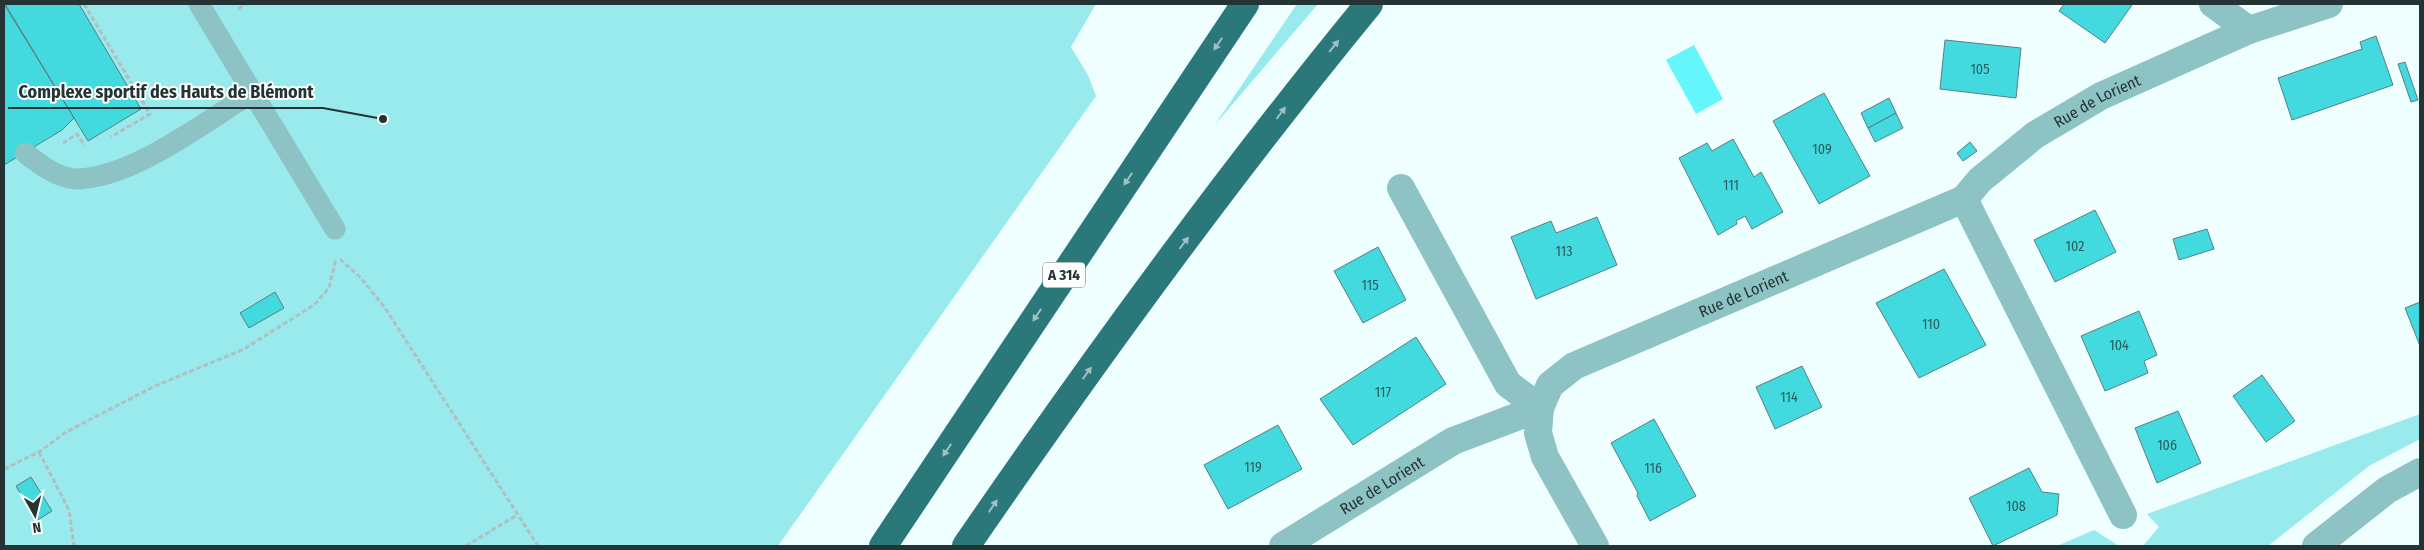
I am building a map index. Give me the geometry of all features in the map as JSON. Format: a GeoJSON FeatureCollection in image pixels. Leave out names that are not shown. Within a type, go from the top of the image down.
{"type":"FeatureCollection","features":[{"type":"Feature","properties":{"kind":"highway","name":"A 314"},"geometry":{"type":"LineString","coordinates":[[883,546],[1245,4]]}},
{"type":"Feature","properties":{"kind":"highway"},"geometry":{"type":"LineString","coordinates":[[966,546],[1042,435],[1137,306],[1303,84],[1368,4]]}},
{"type":"Feature","properties":{"kind":"street"},"geometry":{"type":"LineString","coordinates":[[2213,4],[2249,30]]}},
{"type":"Feature","properties":{"kind":"street","name":"Rue de Lorient"},"geometry":{"type":"LineString","coordinates":[[1595,546],[1545,457],[1538,433],[1540,408],[1550,385],[1574,366],[1964,199],[1980,180],[2035,135],[2101,96],[2249,30],[2329,4]]}},
{"type":"Feature","properties":{"kind":"street"},"geometry":{"type":"LineString","coordinates":[[1401,188],[1508,384],[1540,408]]}},
{"type":"Feature","properties":{"kind":"street"},"geometry":{"type":"LineString","coordinates":[[1964,199],[2123,515]]}},
{"type":"Feature","properties":{"kind":"street","name":"Rue de Lorient"},"geometry":{"type":"LineString","coordinates":[[1283,546],[1454,441],[1540,408]]}},
{"type":"Feature","properties":{"kind":"street"},"geometry":{"type":"LineString","coordinates":[[2316,546],[2387,490],[2420,472]]}},
{"type":"Feature","properties":{"kind":"lane"},"geometry":{"type":"LineString","coordinates":[[199,4],[335,229]]}},
{"type":"Feature","properties":{"kind":"lane"},"geometry":{"type":"LineString","coordinates":[[29,156],[45,168],[73,179],[110,174],[143,161],[252,92]]}},
{"type":"Feature","properties":{"kind":"path"},"geometry":{"type":"LineString","coordinates":[[84,4],[150,114],[110,138]]}},
{"type":"Feature","properties":{"kind":"path"},"geometry":{"type":"LineString","coordinates":[[29,156],[77,134],[83,145],[89,146]]}},
{"type":"Feature","properties":{"kind":"path"},"geometry":{"type":"LineString","coordinates":[[4,469],[39,452],[66,432],[153,388],[244,349],[314,305],[329,288],[337,256],[360,277],[385,308],[538,546]]}},
{"type":"Feature","properties":{"kind":"path"},"geometry":{"type":"LineString","coordinates":[[39,452],[69,510],[74,546]]}},
{"type":"Feature","properties":{"kind":"path"},"geometry":{"type":"LineString","coordinates":[[466,546],[517,515]]}},
{"type":"Feature","properties":{"kind":"shaded area"},"geometry":{"type":"Polygon","coordinates":[[[4,4],[1096,4],[1071,47],[1088,75],[1096,96],[778,546],[4,546],[4,4]]]}},
{"type":"Feature","properties":{"kind":"shaded area"},"geometry":{"type":"Polygon","coordinates":[[[1297,4],[1318,4],[1214,126],[1297,4]]]}},
{"type":"Feature","properties":{"kind":"shaded area"},"geometry":{"type":"Polygon","coordinates":[[[1694,45],[1723,99],[1696,114],[1666,60],[1694,45]]]}},
{"type":"Feature","properties":{"kind":"shaded area"},"geometry":{"type":"Polygon","coordinates":[[[2420,414],[2420,439],[2369,466],[2268,546],[2143,546],[2159,527],[2147,514],[2420,414]]]}},
{"type":"Feature","properties":{"kind":"shaded area"},"geometry":{"type":"Polygon","coordinates":[[[2094,530],[2119,546],[2057,546],[2094,530]]]}},
{"type":"Feature","properties":{"kind":"building"},"geometry":{"type":"Polygon","coordinates":[[[4,4],[74,118],[62,130],[4,165],[4,4]]]}},
{"type":"Feature","properties":{"kind":"building"},"geometry":{"type":"Polygon","coordinates":[[[5,4],[79,4],[141,109],[88,141],[5,4]]]}},
{"type":"Feature","properties":{"kind":"building"},"geometry":{"type":"Polygon","coordinates":[[[2064,4],[2132,5],[2105,43],[2059,11],[2064,4]]]}},
{"type":"Feature","properties":{"kind":"building"},"geometry":{"type":"Polygon","coordinates":[[[2376,36],[2393,85],[2292,120],[2278,78],[2362,49],[2360,42],[2376,36]]]}},
{"type":"Feature","properties":{"kind":"building"},"geometry":{"type":"Polygon","coordinates":[[[1945,40],[2021,48],[2016,98],[1940,89],[1945,40]]]}},
{"type":"Feature","properties":{"kind":"building"},"geometry":{"type":"Polygon","coordinates":[[[2405,62],[2418,100],[2411,102],[2398,64],[2405,62]]]}},
{"type":"Feature","properties":{"kind":"building"},"geometry":{"type":"Polygon","coordinates":[[[1824,93],[1870,176],[1819,204],[1773,121],[1824,93]]]}},
{"type":"Feature","properties":{"kind":"building"},"geometry":{"type":"Polygon","coordinates":[[[1889,98],[1896,113],[1868,128],[1861,113],[1889,98]]]}},
{"type":"Feature","properties":{"kind":"building"},"geometry":{"type":"Polygon","coordinates":[[[1896,113],[1903,128],[1875,142],[1868,128],[1896,113]]]}},
{"type":"Feature","properties":{"kind":"building"},"geometry":{"type":"Polygon","coordinates":[[[1733,139],[1754,177],[1761,172],[1783,212],[1752,229],[1745,216],[1736,221],[1737,224],[1718,235],[1679,158],[1707,143],[1712,151],[1733,139]]]}},
{"type":"Feature","properties":{"kind":"building"},"geometry":{"type":"Polygon","coordinates":[[[1970,142],[1977,151],[1963,161],[1957,153],[1970,142]]]}},
{"type":"Feature","properties":{"kind":"building"},"geometry":{"type":"Polygon","coordinates":[[[2095,210],[2116,252],[2055,282],[2034,240],[2095,210]]]}},
{"type":"Feature","properties":{"kind":"building"},"geometry":{"type":"Polygon","coordinates":[[[1597,217],[1617,265],[1536,299],[1511,237],[1551,221],[1556,233],[1597,217]]]}},
{"type":"Feature","properties":{"kind":"building"},"geometry":{"type":"Polygon","coordinates":[[[2207,229],[2214,249],[2179,260],[2173,239],[2207,229]]]}},
{"type":"Feature","properties":{"kind":"building"},"geometry":{"type":"Polygon","coordinates":[[[1378,247],[1406,300],[1363,323],[1334,271],[1378,247]]]}},
{"type":"Feature","properties":{"kind":"building"},"geometry":{"type":"Polygon","coordinates":[[[1944,269],[1986,345],[1919,378],[1876,303],[1944,269]]]}},
{"type":"Feature","properties":{"kind":"building"},"geometry":{"type":"Polygon","coordinates":[[[275,292],[284,308],[249,328],[240,313],[275,292]]]}},
{"type":"Feature","properties":{"kind":"building"},"geometry":{"type":"Polygon","coordinates":[[[2420,302],[2420,346],[2405,308],[2420,302]]]}},
{"type":"Feature","properties":{"kind":"building"},"geometry":{"type":"Polygon","coordinates":[[[2139,311],[2157,355],[2144,361],[2148,373],[2105,391],[2081,336],[2139,311]]]}},
{"type":"Feature","properties":{"kind":"building"},"geometry":{"type":"Polygon","coordinates":[[[1416,337],[1446,384],[1353,445],[1320,399],[1416,337]]]}},
{"type":"Feature","properties":{"kind":"building"},"geometry":{"type":"Polygon","coordinates":[[[1802,366],[1822,407],[1775,429],[1756,387],[1802,366]]]}},
{"type":"Feature","properties":{"kind":"building"},"geometry":{"type":"Polygon","coordinates":[[[2262,375],[2295,421],[2266,442],[2233,396],[2262,375]]]}},
{"type":"Feature","properties":{"kind":"building"},"geometry":{"type":"Polygon","coordinates":[[[2178,411],[2201,463],[2157,483],[2135,428],[2178,411]]]}},
{"type":"Feature","properties":{"kind":"building"},"geometry":{"type":"Polygon","coordinates":[[[1654,419],[1696,496],[1650,521],[1637,496],[1638,493],[1611,443],[1654,419]]]}},
{"type":"Feature","properties":{"kind":"building"},"geometry":{"type":"Polygon","coordinates":[[[1278,425],[1302,469],[1228,509],[1204,465],[1278,425]]]}},
{"type":"Feature","properties":{"kind":"building"},"geometry":{"type":"Polygon","coordinates":[[[2029,468],[2042,492],[2059,494],[2057,515],[1993,546],[1969,498],[2029,468]]]}},
{"type":"Feature","properties":{"kind":"building"},"geometry":{"type":"Polygon","coordinates":[[[31,477],[52,511],[36,521],[16,486],[31,477]]]}},
{"type":"Feature","properties":{"kind":"place","name":"Complexe sportif des Hauts de Blémont"},"geometry":{"type":"Point","coordinates":[383,119]}}]}
